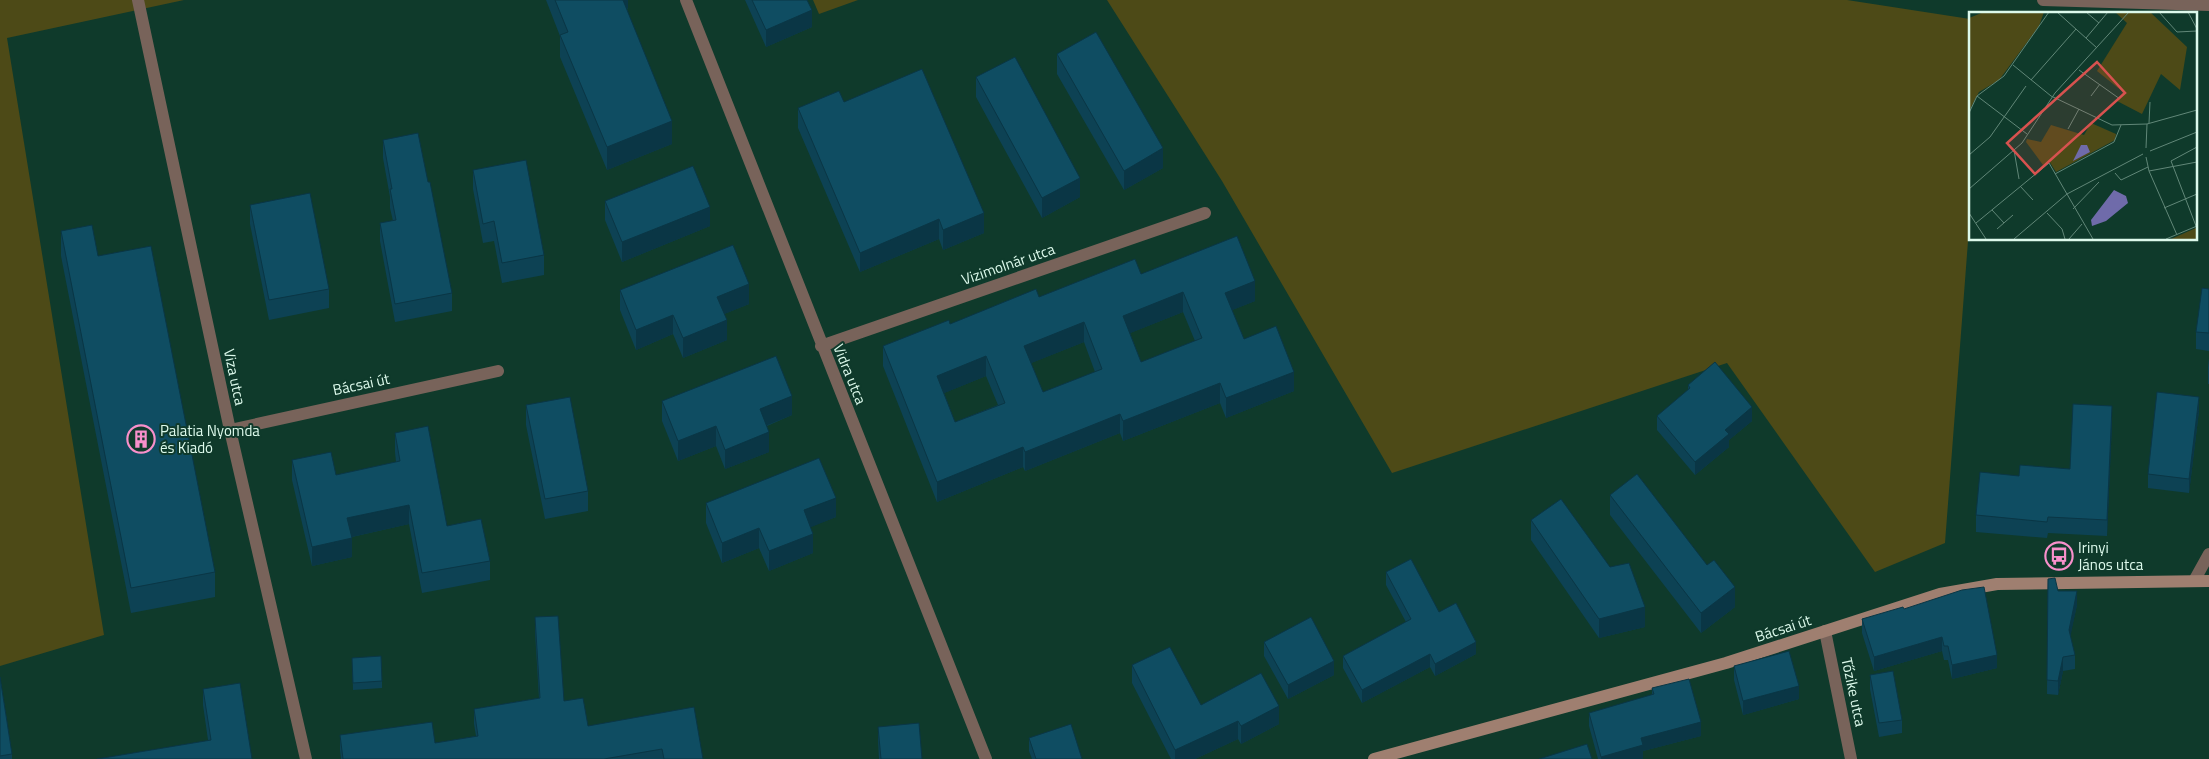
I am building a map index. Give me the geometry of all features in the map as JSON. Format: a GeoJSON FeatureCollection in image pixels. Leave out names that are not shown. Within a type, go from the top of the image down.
{"type":"FeatureCollection","features":[{"type":"Feature","properties":{"kind":"main road","name":"Bácsai út"},"geometry":{"type":"LineString","coordinates":[[1374,759],[1716,666],[1940,594],[1997,584],[2209,581]]}},
{"type":"Feature","properties":{"kind":"street","name":"Viza utca"},"geometry":{"type":"LineString","coordinates":[[138,0],[230,430],[306,759]]}},
{"type":"Feature","properties":{"kind":"street","name":"Vidra utca"},"geometry":{"type":"LineString","coordinates":[[686,0],[821,346],[986,759]]}},
{"type":"Feature","properties":{"kind":"street"},"geometry":{"type":"LineString","coordinates":[[2043,0],[2209,5]]}},
{"type":"Feature","properties":{"kind":"street","name":"Vizimolnár utca"},"geometry":{"type":"LineString","coordinates":[[821,346],[1205,213]]}},
{"type":"Feature","properties":{"kind":"street","name":"Bácsai út"},"geometry":{"type":"LineString","coordinates":[[230,430],[498,371]]}},
{"type":"Feature","properties":{"kind":"street"},"geometry":{"type":"LineString","coordinates":[[2194,581],[2209,554]]}},
{"type":"Feature","properties":{"kind":"street","name":"Tőzike utca"},"geometry":{"type":"LineString","coordinates":[[1825,631],[1852,759]]}},
{"type":"Feature","properties":{"kind":"shaded area"},"geometry":{"type":"Polygon","coordinates":[[[0,0],[184,0],[7,38],[104,635],[0,666],[0,0]]]}},
{"type":"Feature","properties":{"kind":"shaded area"},"geometry":{"type":"Polygon","coordinates":[[[813,0],[858,0],[819,14],[813,0]]]}},
{"type":"Feature","properties":{"kind":"shaded area"},"geometry":{"type":"Polygon","coordinates":[[[1107,0],[1847,0],[1969,19],[1969,228],[1945,543],[1875,572],[1727,363],[1392,473],[1222,181],[1107,0]]]}},
{"type":"Feature","properties":{"kind":"building"},"geometry":{"type":"Polygon","coordinates":[[[555,0],[623,0],[672,121],[607,147],[560,35],[568,32],[555,0]]]}},
{"type":"Feature","properties":{"kind":"building"},"geometry":{"type":"Polygon","coordinates":[[[752,0],[807,0],[812,10],[766,30],[752,0]]]}},
{"type":"Feature","properties":{"kind":"building"},"geometry":{"type":"Polygon","coordinates":[[[1096,32],[1163,148],[1124,171],[1057,54],[1096,32]]]}},
{"type":"Feature","properties":{"kind":"building"},"geometry":{"type":"Polygon","coordinates":[[[1015,57],[1080,178],[1042,198],[976,77],[1015,57]]]}},
{"type":"Feature","properties":{"kind":"building"},"geometry":{"type":"Polygon","coordinates":[[[922,69],[984,213],[943,230],[939,219],[860,253],[798,108],[839,91],[844,102],[922,69]]]}},
{"type":"Feature","properties":{"kind":"building"},"geometry":{"type":"Polygon","coordinates":[[[418,133],[428,182],[430,182],[452,293],[395,304],[380,223],[396,220],[383,140],[418,133]]]}},
{"type":"Feature","properties":{"kind":"building"},"geometry":{"type":"Polygon","coordinates":[[[526,160],[544,255],[502,263],[494,221],[483,224],[473,170],[526,160]]]}},
{"type":"Feature","properties":{"kind":"building"},"geometry":{"type":"Polygon","coordinates":[[[693,166],[710,207],[622,242],[605,201],[693,166]]]}},
{"type":"Feature","properties":{"kind":"building"},"geometry":{"type":"Polygon","coordinates":[[[310,193],[329,289],[269,300],[250,205],[310,193]]]}},
{"type":"Feature","properties":{"kind":"building","name":"Palatia Nyomda és Kiadó"},"geometry":{"type":"Polygon","coordinates":[[[92,225],[98,256],[151,246],[215,572],[131,588],[61,231],[92,225]]]}},
{"type":"Feature","properties":{"kind":"building"},"geometry":{"type":"Polygon","coordinates":[[[1237,236],[1255,281],[1225,293],[1244,339],[1276,326],[1294,372],[1226,398],[1220,383],[1123,421],[1120,414],[1025,452],[1023,447],[937,482],[883,346],[949,320],[950,324],[1036,289],[1039,297],[1135,259],[1141,274],[1237,236]],[[1183,292],[1123,316],[1141,362],[1202,338],[1183,292]],[[1084,322],[1024,346],[1043,392],[1102,369],[1084,322]],[[986,356],[937,376],[955,422],[1005,403],[986,356]]]}},
{"type":"Feature","properties":{"kind":"building"},"geometry":{"type":"Polygon","coordinates":[[[733,245],[749,284],[717,297],[727,320],[683,338],[673,315],[636,330],[620,290],[733,245]]]}},
{"type":"Feature","properties":{"kind":"building"},"geometry":{"type":"Polygon","coordinates":[[[2202,288],[2209,289],[2209,333],[2196,332],[2202,288]]]}},
{"type":"Feature","properties":{"kind":"building"},"geometry":{"type":"Polygon","coordinates":[[[776,356],[792,396],[760,409],[769,432],[725,450],[716,426],[678,441],[662,401],[776,356]]]}},
{"type":"Feature","properties":{"kind":"building"},"geometry":{"type":"Polygon","coordinates":[[[1715,362],[1752,407],[1725,430],[1729,434],[1695,462],[1657,416],[1690,388],[1688,385],[1715,362]]]}},
{"type":"Feature","properties":{"kind":"building"},"geometry":{"type":"Polygon","coordinates":[[[2157,392],[2199,397],[2189,479],[2148,474],[2157,392]]]}},
{"type":"Feature","properties":{"kind":"building"},"geometry":{"type":"Polygon","coordinates":[[[570,397],[588,491],[545,499],[526,405],[570,397]]]}},
{"type":"Feature","properties":{"kind":"building"},"geometry":{"type":"Polygon","coordinates":[[[2073,404],[2112,406],[2107,520],[2048,517],[2047,522],[1976,515],[1980,472],[2019,476],[2020,465],[2070,469],[2073,404]]]}},
{"type":"Feature","properties":{"kind":"building"},"geometry":{"type":"Polygon","coordinates":[[[428,426],[447,526],[481,519],[490,561],[422,573],[409,505],[347,518],[352,538],[312,547],[292,460],[331,452],[336,475],[400,461],[395,433],[428,426]]]}},
{"type":"Feature","properties":{"kind":"building"},"geometry":{"type":"Polygon","coordinates":[[[819,458],[836,498],[804,510],[813,534],[769,551],[759,528],[722,543],[706,503],[819,458]]]}},
{"type":"Feature","properties":{"kind":"building"},"geometry":{"type":"Polygon","coordinates":[[[1637,474],[1707,565],[1714,560],[1735,587],[1701,613],[1610,495],[1637,474]]]}},
{"type":"Feature","properties":{"kind":"building"},"geometry":{"type":"Polygon","coordinates":[[[1561,499],[1610,567],[1629,563],[1645,607],[1599,619],[1531,520],[1561,499]]]}},
{"type":"Feature","properties":{"kind":"building"},"geometry":{"type":"Polygon","coordinates":[[[1411,559],[1439,612],[1456,603],[1476,642],[1435,664],[1430,654],[1362,690],[1343,656],[1411,619],[1386,572],[1411,559]]]}},
{"type":"Feature","properties":{"kind":"building"},"geometry":{"type":"Polygon","coordinates":[[[2055,578],[2058,591],[2077,591],[2069,630],[2075,655],[2063,657],[2058,681],[2047,680],[2048,579],[2055,578]]]}},
{"type":"Feature","properties":{"kind":"building"},"geometry":{"type":"Polygon","coordinates":[[[1984,587],[1997,655],[1952,665],[1948,646],[1944,646],[1942,637],[1874,657],[1862,619],[1903,607],[1904,609],[1962,590],[1984,587]]]}},
{"type":"Feature","properties":{"kind":"building"},"geometry":{"type":"Polygon","coordinates":[[[558,616],[564,701],[583,698],[588,726],[694,707],[703,759],[664,759],[662,749],[604,759],[343,759],[340,735],[432,722],[435,743],[478,736],[474,709],[540,698],[535,617],[558,616]]]}},
{"type":"Feature","properties":{"kind":"building"},"geometry":{"type":"Polygon","coordinates":[[[1311,617],[1334,661],[1288,685],[1264,642],[1311,617]]]}},
{"type":"Feature","properties":{"kind":"building"},"geometry":{"type":"Polygon","coordinates":[[[1170,647],[1201,705],[1261,673],[1279,706],[1241,726],[1238,721],[1175,750],[1132,665],[1170,647]]]}},
{"type":"Feature","properties":{"kind":"building"},"geometry":{"type":"Polygon","coordinates":[[[1789,651],[1799,686],[1743,701],[1734,666],[1789,651]]]}},
{"type":"Feature","properties":{"kind":"building"},"geometry":{"type":"Polygon","coordinates":[[[381,656],[382,681],[353,683],[352,658],[381,656]]]}},
{"type":"Feature","properties":{"kind":"building"},"geometry":{"type":"Polygon","coordinates":[[[1893,671],[1902,720],[1879,723],[1870,675],[1893,671]]]}},
{"type":"Feature","properties":{"kind":"building"},"geometry":{"type":"Polygon","coordinates":[[[0,677],[12,754],[0,756],[0,677]]]}},
{"type":"Feature","properties":{"kind":"building"},"geometry":{"type":"Polygon","coordinates":[[[1689,679],[1701,722],[1641,738],[1643,745],[1601,757],[1589,713],[1654,694],[1652,688],[1689,679]]]}},
{"type":"Feature","properties":{"kind":"building"},"geometry":{"type":"Polygon","coordinates":[[[240,683],[252,759],[97,759],[211,740],[203,689],[240,683]]]}},
{"type":"Feature","properties":{"kind":"building"},"geometry":{"type":"Polygon","coordinates":[[[919,723],[922,759],[881,759],[878,727],[919,723]]]}},
{"type":"Feature","properties":{"kind":"building"},"geometry":{"type":"Polygon","coordinates":[[[1071,724],[1082,759],[1036,759],[1029,738],[1071,724]]]}},
{"type":"Feature","properties":{"kind":"building"},"geometry":{"type":"Polygon","coordinates":[[[1587,744],[1592,759],[1539,759],[1587,744]]]}},
{"type":"Feature","properties":{"kind":"place","name":"Palatia Nyomda és Kiadó"},"geometry":{"type":"Point","coordinates":[141,439]}},
{"type":"Feature","properties":{"kind":"place","name":"Irinyi János utca"},"geometry":{"type":"Point","coordinates":[2059,556]}}]}
